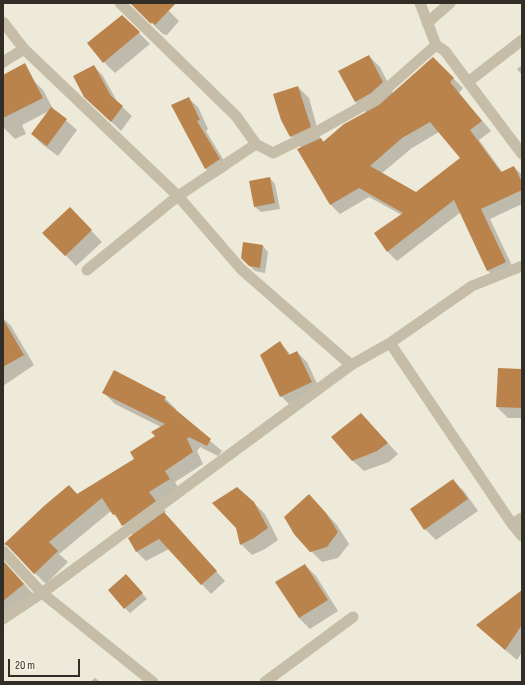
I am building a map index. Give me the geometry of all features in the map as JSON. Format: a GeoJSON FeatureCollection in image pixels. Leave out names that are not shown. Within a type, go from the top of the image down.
{"type":"FeatureCollection","features":[{"type":"Feature","properties":{"kind":"street"},"geometry":{"type":"LineString","coordinates":[[120,3],[236,116],[256,144],[273,153],[318,131],[375,99],[436,45]]}},
{"type":"Feature","properties":{"kind":"street"},"geometry":{"type":"LineString","coordinates":[[420,3],[436,45],[445,51],[522,154]]}},
{"type":"Feature","properties":{"kind":"street"},"geometry":{"type":"LineString","coordinates":[[427,23],[450,3]]}},
{"type":"Feature","properties":{"kind":"street"},"geometry":{"type":"LineString","coordinates":[[3,22],[24,49],[178,196],[242,269],[351,365]]}},
{"type":"Feature","properties":{"kind":"street"},"geometry":{"type":"LineString","coordinates":[[468,82],[522,40]]}},
{"type":"Feature","properties":{"kind":"street"},"geometry":{"type":"LineString","coordinates":[[3,62],[24,49]]}},
{"type":"Feature","properties":{"kind":"street"},"geometry":{"type":"LineString","coordinates":[[87,270],[178,196],[256,144]]}},
{"type":"Feature","properties":{"kind":"street"},"geometry":{"type":"LineString","coordinates":[[3,619],[42,593],[351,365],[390,343],[472,286],[522,266]]}},
{"type":"Feature","properties":{"kind":"street"},"geometry":{"type":"LineString","coordinates":[[390,343],[512,524],[522,536]]}},
{"type":"Feature","properties":{"kind":"street"},"geometry":{"type":"LineString","coordinates":[[512,524],[522,518]]}},
{"type":"Feature","properties":{"kind":"street"},"geometry":{"type":"LineString","coordinates":[[3,551],[42,593],[153,682]]}},
{"type":"Feature","properties":{"kind":"street"},"geometry":{"type":"LineString","coordinates":[[265,682],[353,617]]}},
{"type":"Feature","properties":{"kind":"building"},"geometry":{"type":"Polygon","coordinates":[[[130,3],[176,3],[155,25],[152,22],[151,24],[130,3]]]}},
{"type":"Feature","properties":{"kind":"building"},"geometry":{"type":"Polygon","coordinates":[[[122,15],[140,32],[103,63],[87,43],[122,15]]]}},
{"type":"Feature","properties":{"kind":"building"},"geometry":{"type":"Polygon","coordinates":[[[369,55],[383,82],[371,93],[355,102],[338,71],[369,55]]]}},
{"type":"Feature","properties":{"kind":"building"},"geometry":{"type":"Polygon","coordinates":[[[433,57],[454,78],[450,82],[482,121],[470,130],[501,172],[514,166],[522,182],[522,190],[481,209],[506,262],[487,271],[454,200],[387,252],[374,233],[403,213],[359,188],[330,205],[297,149],[321,138],[323,142],[344,124],[379,105],[433,57]],[[430,122],[402,138],[370,166],[416,192],[460,158],[430,122]]]}},
{"type":"Feature","properties":{"kind":"building"},"geometry":{"type":"Polygon","coordinates":[[[25,63],[43,98],[3,118],[3,75],[25,63]]]}},
{"type":"Feature","properties":{"kind":"building"},"geometry":{"type":"Polygon","coordinates":[[[94,65],[111,96],[123,106],[111,122],[84,97],[73,76],[94,65]]]}},
{"type":"Feature","properties":{"kind":"building"},"geometry":{"type":"Polygon","coordinates":[[[298,86],[311,127],[290,137],[281,120],[273,94],[298,86]]]}},
{"type":"Feature","properties":{"kind":"building"},"geometry":{"type":"Polygon","coordinates":[[[189,97],[200,120],[197,121],[220,159],[205,169],[171,105],[189,97]]]}},
{"type":"Feature","properties":{"kind":"building"},"geometry":{"type":"Polygon","coordinates":[[[51,107],[67,119],[47,146],[31,134],[51,107]]]}},
{"type":"Feature","properties":{"kind":"building"},"geometry":{"type":"Polygon","coordinates":[[[270,177],[275,203],[254,207],[249,181],[270,177]]]}},
{"type":"Feature","properties":{"kind":"building"},"geometry":{"type":"Polygon","coordinates":[[[70,207],[92,230],[65,256],[42,233],[70,207]]]}},
{"type":"Feature","properties":{"kind":"building"},"geometry":{"type":"Polygon","coordinates":[[[243,242],[263,245],[260,268],[249,266],[241,258],[243,242]]]}},
{"type":"Feature","properties":{"kind":"building"},"geometry":{"type":"Polygon","coordinates":[[[3,319],[24,355],[3,367],[3,319]]]}},
{"type":"Feature","properties":{"kind":"building"},"geometry":{"type":"Polygon","coordinates":[[[280,341],[289,355],[297,351],[312,382],[280,397],[260,355],[280,341]]]}},
{"type":"Feature","properties":{"kind":"building"},"geometry":{"type":"Polygon","coordinates":[[[498,368],[522,369],[522,408],[496,407],[498,368]]]}},
{"type":"Feature","properties":{"kind":"building"},"geometry":{"type":"Polygon","coordinates":[[[114,370],[166,397],[164,400],[211,439],[207,446],[189,437],[187,439],[193,452],[165,471],[170,479],[149,492],[156,501],[122,526],[115,514],[113,515],[102,498],[49,542],[58,551],[34,574],[8,546],[4,544],[44,506],[69,485],[77,494],[134,459],[130,452],[155,436],[151,432],[165,424],[102,393],[114,370]]]}},
{"type":"Feature","properties":{"kind":"building"},"geometry":{"type":"Polygon","coordinates":[[[361,413],[388,443],[377,451],[352,461],[331,437],[361,413]]]}},
{"type":"Feature","properties":{"kind":"building"},"geometry":{"type":"Polygon","coordinates":[[[453,479],[468,499],[424,530],[410,509],[453,479]]]}},
{"type":"Feature","properties":{"kind":"building"},"geometry":{"type":"Polygon","coordinates":[[[237,487],[254,502],[268,528],[254,538],[240,545],[236,528],[212,503],[237,487]]]}},
{"type":"Feature","properties":{"kind":"building"},"geometry":{"type":"Polygon","coordinates":[[[309,494],[326,513],[338,532],[327,547],[310,552],[294,534],[284,517],[309,494]]]}},
{"type":"Feature","properties":{"kind":"building"},"geometry":{"type":"Polygon","coordinates":[[[164,512],[217,571],[201,585],[159,539],[136,552],[128,538],[164,512]]]}},
{"type":"Feature","properties":{"kind":"building"},"geometry":{"type":"Polygon","coordinates":[[[3,561],[24,584],[3,601],[3,561]]]}},
{"type":"Feature","properties":{"kind":"building"},"geometry":{"type":"Polygon","coordinates":[[[305,564],[328,600],[299,618],[275,582],[305,564]]]}},
{"type":"Feature","properties":{"kind":"building"},"geometry":{"type":"Polygon","coordinates":[[[126,574],[143,593],[124,609],[108,590],[126,574]]]}},
{"type":"Feature","properties":{"kind":"building"},"geometry":{"type":"Polygon","coordinates":[[[522,590],[522,625],[505,650],[476,625],[522,590]]]}}]}
